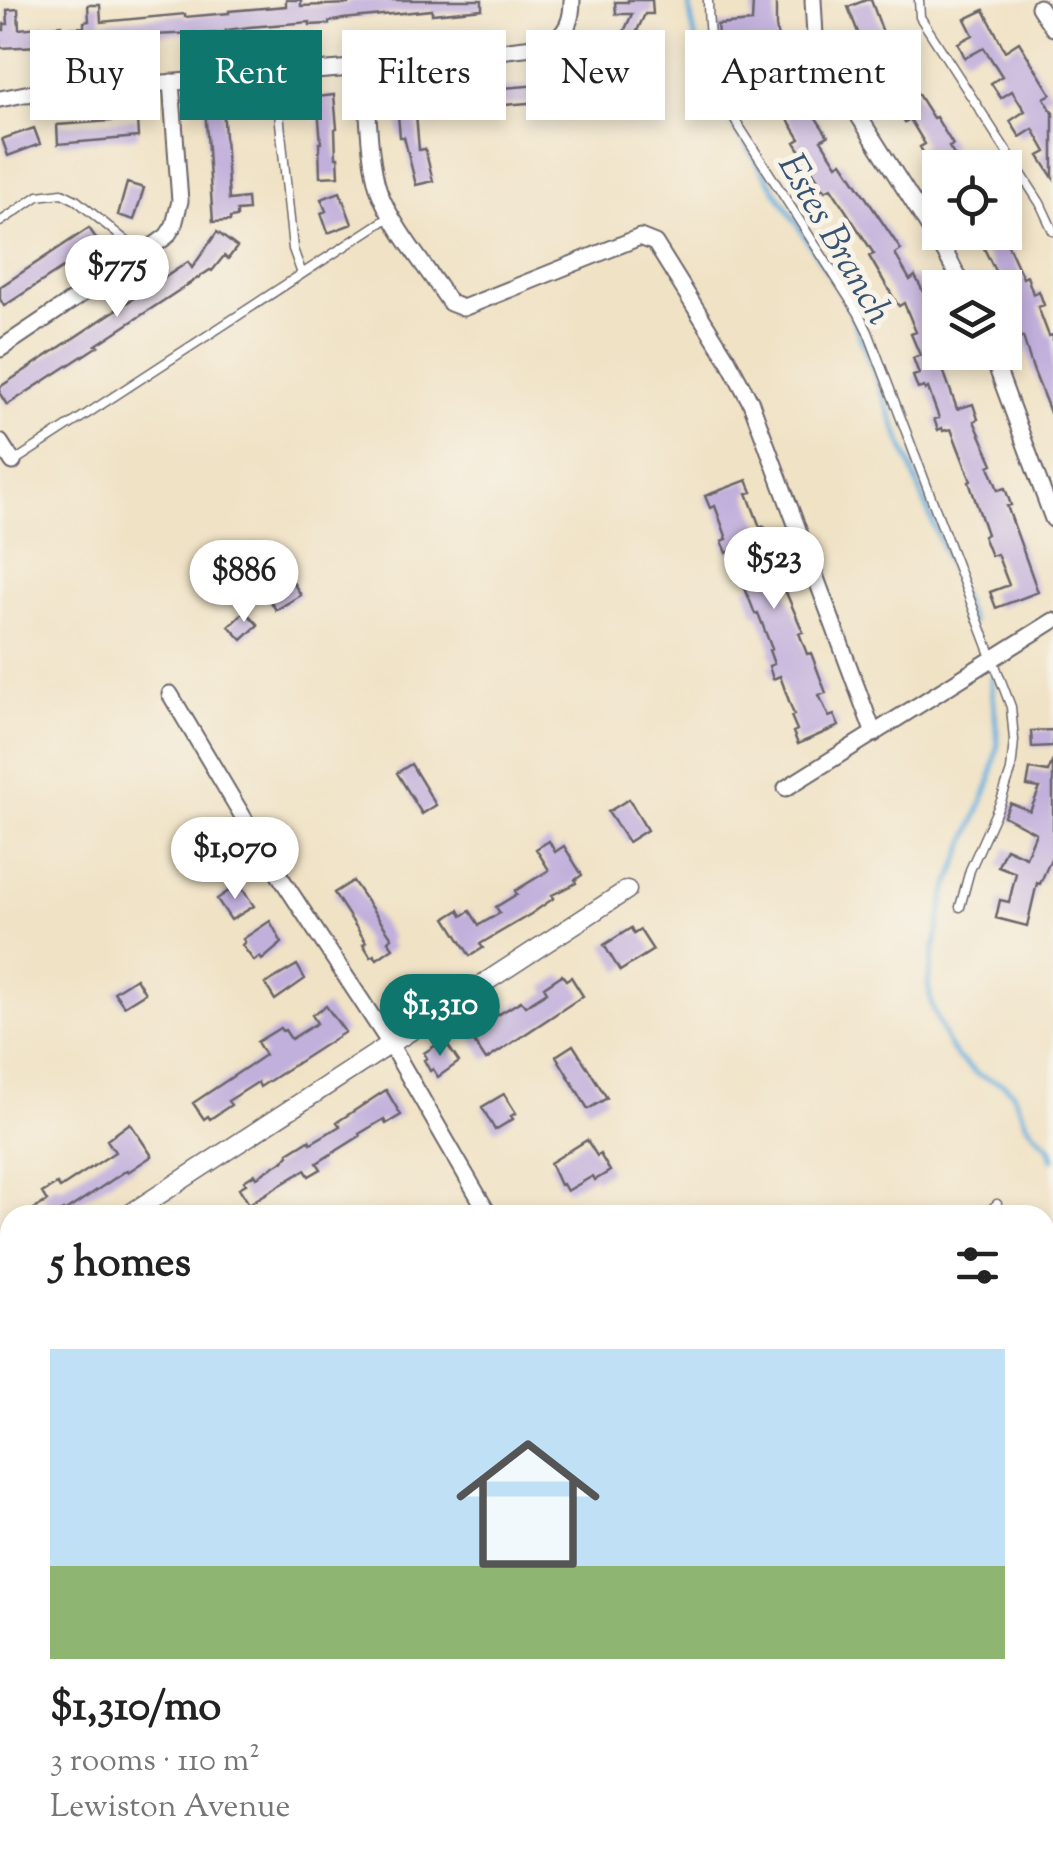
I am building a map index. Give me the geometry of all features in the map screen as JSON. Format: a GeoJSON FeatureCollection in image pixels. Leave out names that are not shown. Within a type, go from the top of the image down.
{"type":"FeatureCollection","features":[{"type":"Feature","properties":{"kind":"street"},"geometry":{"type":"LineString","coordinates":[[506,50],[550,45],[562,36],[570,24],[572,0]]}},
{"type":"Feature","properties":{"kind":"street"},"geometry":{"type":"LineString","coordinates":[[813,0],[820,56],[954,270]]}},
{"type":"Feature","properties":{"kind":"street"},"geometry":{"type":"LineString","coordinates":[[1040,7],[1053,28]]}},
{"type":"Feature","properties":{"kind":"street"},"geometry":{"type":"LineString","coordinates":[[0,99],[180,81]]}},
{"type":"Feature","properties":{"kind":"street"},"geometry":{"type":"LineString","coordinates":[[0,349],[166,236],[178,214],[180,200],[170,82]]}},
{"type":"Feature","properties":{"kind":"street"},"geometry":{"type":"LineString","coordinates":[[369,120],[379,192],[450,303],[463,308],[640,237],[655,243],[728,360],[750,403],[874,734]]}},
{"type":"Feature","properties":{"kind":"street"},"geometry":{"type":"LineString","coordinates":[[997,370],[1053,519]]}},
{"type":"Feature","properties":{"kind":"street"},"geometry":{"type":"LineString","coordinates":[[0,442],[14,462]]}},
{"type":"Feature","properties":{"kind":"street"},"geometry":{"type":"LineString","coordinates":[[786,788],[1053,621]]}},
{"type":"Feature","properties":{"kind":"street"},"geometry":{"type":"LineString","coordinates":[[170,694],[264,852],[390,1044],[483,1205]]}},
{"type":"Feature","properties":{"kind":"street"},"geometry":{"type":"LineString","coordinates":[[143,1205],[628,890]]}},
{"type":"Feature","properties":{"kind":"lane"},"geometry":{"type":"LineString","coordinates":[[708,0],[712,57],[721,90],[737,123],[868,332],[1011,707],[1011,771],[970,870],[960,906]]}},
{"type":"Feature","properties":{"kind":"lane"},"geometry":{"type":"LineString","coordinates":[[920,0],[920,17],[1040,203],[1053,230]]}},
{"type":"Feature","properties":{"kind":"lane"},"geometry":{"type":"LineString","coordinates":[[280,120],[293,249],[302,274]]}},
{"type":"Feature","properties":{"kind":"lane"},"geometry":{"type":"LineString","coordinates":[[0,222],[38,196],[62,193],[142,254]]}},
{"type":"Feature","properties":{"kind":"lane"},"geometry":{"type":"LineString","coordinates":[[14,462],[391,216]]}},
{"type":"Feature","properties":{"kind":"building"},"geometry":{"type":"Polygon","coordinates":[[[286,0],[301,0],[301,6],[348,4],[348,0],[482,0],[482,9],[432,14],[432,10],[343,19],[329,24],[180,30],[180,34],[160,35],[160,30],[30,30],[30,47],[0,48],[0,30],[8,24],[7,10],[18,9],[19,29],[84,27],[84,22],[89,21],[88,5],[100,5],[101,22],[286,6],[286,0]]]}},
{"type":"Feature","properties":{"kind":"building"},"geometry":{"type":"Polygon","coordinates":[[[652,0],[653,14],[645,14],[637,30],[625,30],[632,14],[616,14],[615,2],[652,0]]]}},
{"type":"Feature","properties":{"kind":"building"},"geometry":{"type":"Polygon","coordinates":[[[753,0],[776,0],[777,30],[718,30],[717,25],[752,22],[753,0]]]}},
{"type":"Feature","properties":{"kind":"building"},"geometry":{"type":"Polygon","coordinates":[[[871,0],[882,30],[857,30],[848,7],[871,0]]]}},
{"type":"Feature","properties":{"kind":"building"},"geometry":{"type":"Polygon","coordinates":[[[984,10],[1005,51],[1019,42],[1051,94],[1044,98],[1053,113],[1053,178],[1039,156],[1046,152],[1033,129],[1020,137],[1010,121],[1025,111],[1012,91],[1001,98],[991,83],[1002,76],[984,48],[965,58],[958,43],[973,35],[965,19],[984,10]]]}},
{"type":"Feature","properties":{"kind":"building"},"geometry":{"type":"Polygon","coordinates":[[[526,86],[526,103],[506,105],[506,88],[526,86]]]}},
{"type":"Feature","properties":{"kind":"building"},"geometry":{"type":"Polygon","coordinates":[[[334,95],[339,176],[320,177],[322,96],[334,95]]]}},
{"type":"Feature","properties":{"kind":"building"},"geometry":{"type":"Polygon","coordinates":[[[921,99],[953,145],[951,150],[922,150],[920,147],[925,144],[911,120],[921,120],[921,99]]]}},
{"type":"Feature","properties":{"kind":"building"},"geometry":{"type":"Polygon","coordinates":[[[137,120],[138,137],[58,144],[57,125],[137,120]]]}},
{"type":"Feature","properties":{"kind":"building"},"geometry":{"type":"Polygon","coordinates":[[[206,120],[224,120],[229,200],[247,198],[248,210],[237,211],[237,217],[230,221],[213,222],[206,120]]]}},
{"type":"Feature","properties":{"kind":"building"},"geometry":{"type":"Polygon","coordinates":[[[398,120],[416,120],[419,150],[425,149],[433,181],[416,185],[404,137],[400,137],[398,120]]]}},
{"type":"Feature","properties":{"kind":"building"},"geometry":{"type":"Polygon","coordinates":[[[788,120],[817,120],[828,136],[821,140],[837,165],[842,162],[901,250],[895,254],[910,280],[915,276],[922,289],[922,370],[943,370],[957,409],[973,404],[978,419],[974,421],[993,464],[989,466],[998,490],[1005,488],[1011,505],[1007,506],[1038,592],[996,608],[990,592],[1009,585],[997,554],[991,556],[983,536],[987,534],[951,429],[938,430],[934,419],[939,418],[928,388],[918,389],[913,376],[919,374],[913,358],[920,355],[904,303],[899,306],[896,302],[869,256],[874,254],[831,188],[815,193],[809,183],[817,178],[795,142],[800,139],[788,120]]]}},
{"type":"Feature","properties":{"kind":"building"},"geometry":{"type":"Polygon","coordinates":[[[34,128],[40,144],[8,156],[2,139],[34,128]]]}},
{"type":"Feature","properties":{"kind":"building"},"geometry":{"type":"Polygon","coordinates":[[[127,183],[144,188],[134,220],[118,215],[127,183]]]}},
{"type":"Feature","properties":{"kind":"building"},"geometry":{"type":"Polygon","coordinates":[[[340,192],[352,224],[328,233],[321,199],[340,192]]]}},
{"type":"Feature","properties":{"kind":"building"},"geometry":{"type":"Polygon","coordinates":[[[89,228],[100,244],[4,306],[0,287],[89,228]]]}},
{"type":"Feature","properties":{"kind":"building"},"geometry":{"type":"Polygon","coordinates":[[[217,232],[237,247],[228,259],[224,256],[212,271],[7,405],[0,387],[188,262],[192,268],[217,232]]]}},
{"type":"Feature","properties":{"kind":"building"},"geometry":{"type":"Polygon","coordinates":[[[985,250],[1010,250],[1019,270],[995,270],[985,250]]]}},
{"type":"Feature","properties":{"kind":"building"},"geometry":{"type":"Polygon","coordinates":[[[1022,276],[1027,276],[1033,294],[1039,291],[1044,305],[1038,307],[1049,336],[1053,335],[1053,420],[1033,369],[1023,337],[1022,276]]]}},
{"type":"Feature","properties":{"kind":"building"},"geometry":{"type":"Polygon","coordinates":[[[747,480],[752,492],[747,493],[760,527],[764,526],[773,562],[776,561],[803,632],[799,633],[826,693],[819,695],[829,717],[834,715],[839,726],[798,744],[793,732],[797,730],[791,716],[794,715],[780,676],[773,679],[769,666],[774,664],[769,650],[772,649],[745,588],[752,585],[745,565],[738,549],[727,553],[722,541],[727,539],[715,506],[710,508],[705,496],[747,480]]]}},
{"type":"Feature","properties":{"kind":"building"},"geometry":{"type":"Polygon","coordinates":[[[277,557],[301,595],[276,610],[252,572],[277,557]]]}},
{"type":"Feature","properties":{"kind":"building"},"geometry":{"type":"Polygon","coordinates":[[[245,611],[258,625],[242,640],[229,626],[245,611]]]}},
{"type":"Feature","properties":{"kind":"building"},"geometry":{"type":"Polygon","coordinates":[[[1053,730],[1053,746],[1032,747],[1031,731],[1053,730]]]}},
{"type":"Feature","properties":{"kind":"building"},"geometry":{"type":"Polygon","coordinates":[[[1053,760],[1053,854],[1040,884],[1037,883],[1027,926],[996,918],[1000,900],[1009,902],[1016,873],[998,866],[1006,848],[1026,857],[1036,833],[1004,816],[1010,803],[1030,811],[1040,788],[1027,786],[1030,769],[1048,772],[1053,760]]]}},
{"type":"Feature","properties":{"kind":"building"},"geometry":{"type":"Polygon","coordinates":[[[411,764],[436,805],[422,814],[397,773],[411,764]]]}},
{"type":"Feature","properties":{"kind":"building"},"geometry":{"type":"Polygon","coordinates":[[[629,799],[647,830],[628,842],[608,812],[629,799]]]}},
{"type":"Feature","properties":{"kind":"building"},"geometry":{"type":"Polygon","coordinates":[[[549,841],[555,852],[564,846],[582,875],[531,914],[480,944],[483,948],[470,956],[446,918],[459,910],[462,916],[470,911],[479,925],[500,913],[496,907],[549,870],[536,849],[549,841]]]}},
{"type":"Feature","properties":{"kind":"building"},"geometry":{"type":"Polygon","coordinates":[[[353,881],[392,938],[388,941],[393,948],[377,959],[371,957],[363,944],[366,942],[334,893],[353,881]]]}},
{"type":"Feature","properties":{"kind":"building"},"geometry":{"type":"Polygon","coordinates":[[[239,884],[254,906],[231,920],[217,899],[239,884]]]}},
{"type":"Feature","properties":{"kind":"building"},"geometry":{"type":"Polygon","coordinates":[[[270,921],[282,943],[262,960],[260,957],[254,961],[242,945],[243,939],[270,921]]]}},
{"type":"Feature","properties":{"kind":"building"},"geometry":{"type":"Polygon","coordinates":[[[631,928],[634,934],[640,930],[653,950],[620,971],[604,945],[631,928]]]}},
{"type":"Feature","properties":{"kind":"building"},"geometry":{"type":"Polygon","coordinates":[[[297,965],[305,979],[275,1000],[265,984],[297,965]]]}},
{"type":"Feature","properties":{"kind":"building"},"geometry":{"type":"Polygon","coordinates":[[[562,975],[566,980],[571,977],[583,996],[486,1060],[473,1040],[479,1036],[478,1027],[521,1001],[525,1006],[547,992],[544,987],[562,975]]]}},
{"type":"Feature","properties":{"kind":"building"},"geometry":{"type":"Polygon","coordinates":[[[136,978],[145,993],[124,1006],[114,992],[136,978]]]}},
{"type":"Feature","properties":{"kind":"building"},"geometry":{"type":"Polygon","coordinates":[[[326,1006],[345,1032],[260,1087],[258,1082],[228,1101],[231,1105],[210,1119],[204,1119],[193,1103],[265,1055],[257,1042],[280,1028],[291,1039],[317,1023],[312,1015],[326,1006]]]}},
{"type":"Feature","properties":{"kind":"building"},"geometry":{"type":"Polygon","coordinates":[[[444,1040],[459,1062],[438,1077],[433,1069],[430,1071],[424,1053],[444,1040]]]}},
{"type":"Feature","properties":{"kind":"building"},"geometry":{"type":"Polygon","coordinates":[[[573,1045],[607,1098],[588,1109],[556,1056],[573,1045]]]}},
{"type":"Feature","properties":{"kind":"building"},"geometry":{"type":"Polygon","coordinates":[[[386,1090],[401,1115],[386,1124],[384,1119],[359,1134],[317,1163],[321,1169],[309,1176],[305,1170],[249,1204],[239,1188],[246,1184],[244,1181],[284,1160],[309,1140],[311,1143],[340,1126],[337,1122],[386,1090]]]}},
{"type":"Feature","properties":{"kind":"building"},"geometry":{"type":"Polygon","coordinates":[[[504,1094],[516,1113],[495,1130],[482,1107],[504,1094]]]}},
{"type":"Feature","properties":{"kind":"building"},"geometry":{"type":"Polygon","coordinates":[[[130,1123],[152,1156],[74,1205],[40,1205],[47,1201],[42,1193],[57,1184],[60,1188],[115,1152],[107,1140],[130,1123]]]}},
{"type":"Feature","properties":{"kind":"building"},"geometry":{"type":"Polygon","coordinates":[[[587,1140],[610,1171],[567,1191],[550,1163],[587,1140]]]}},
{"type":"Feature","properties":{"kind":"waterway","name":"Estes Branch"},"geometry":{"type":"LineString","coordinates":[[689,0],[698,50],[715,96],[846,301],[972,623]]}},
{"type":"Feature","properties":{"kind":"waterway","name":"Estes Branch"},"geometry":{"type":"LineString","coordinates":[[991,679],[998,743],[990,782],[945,895],[928,983],[932,1006],[956,1056],[978,1075],[1012,1091],[1027,1124],[1050,1148],[1053,1159]]}}]}
